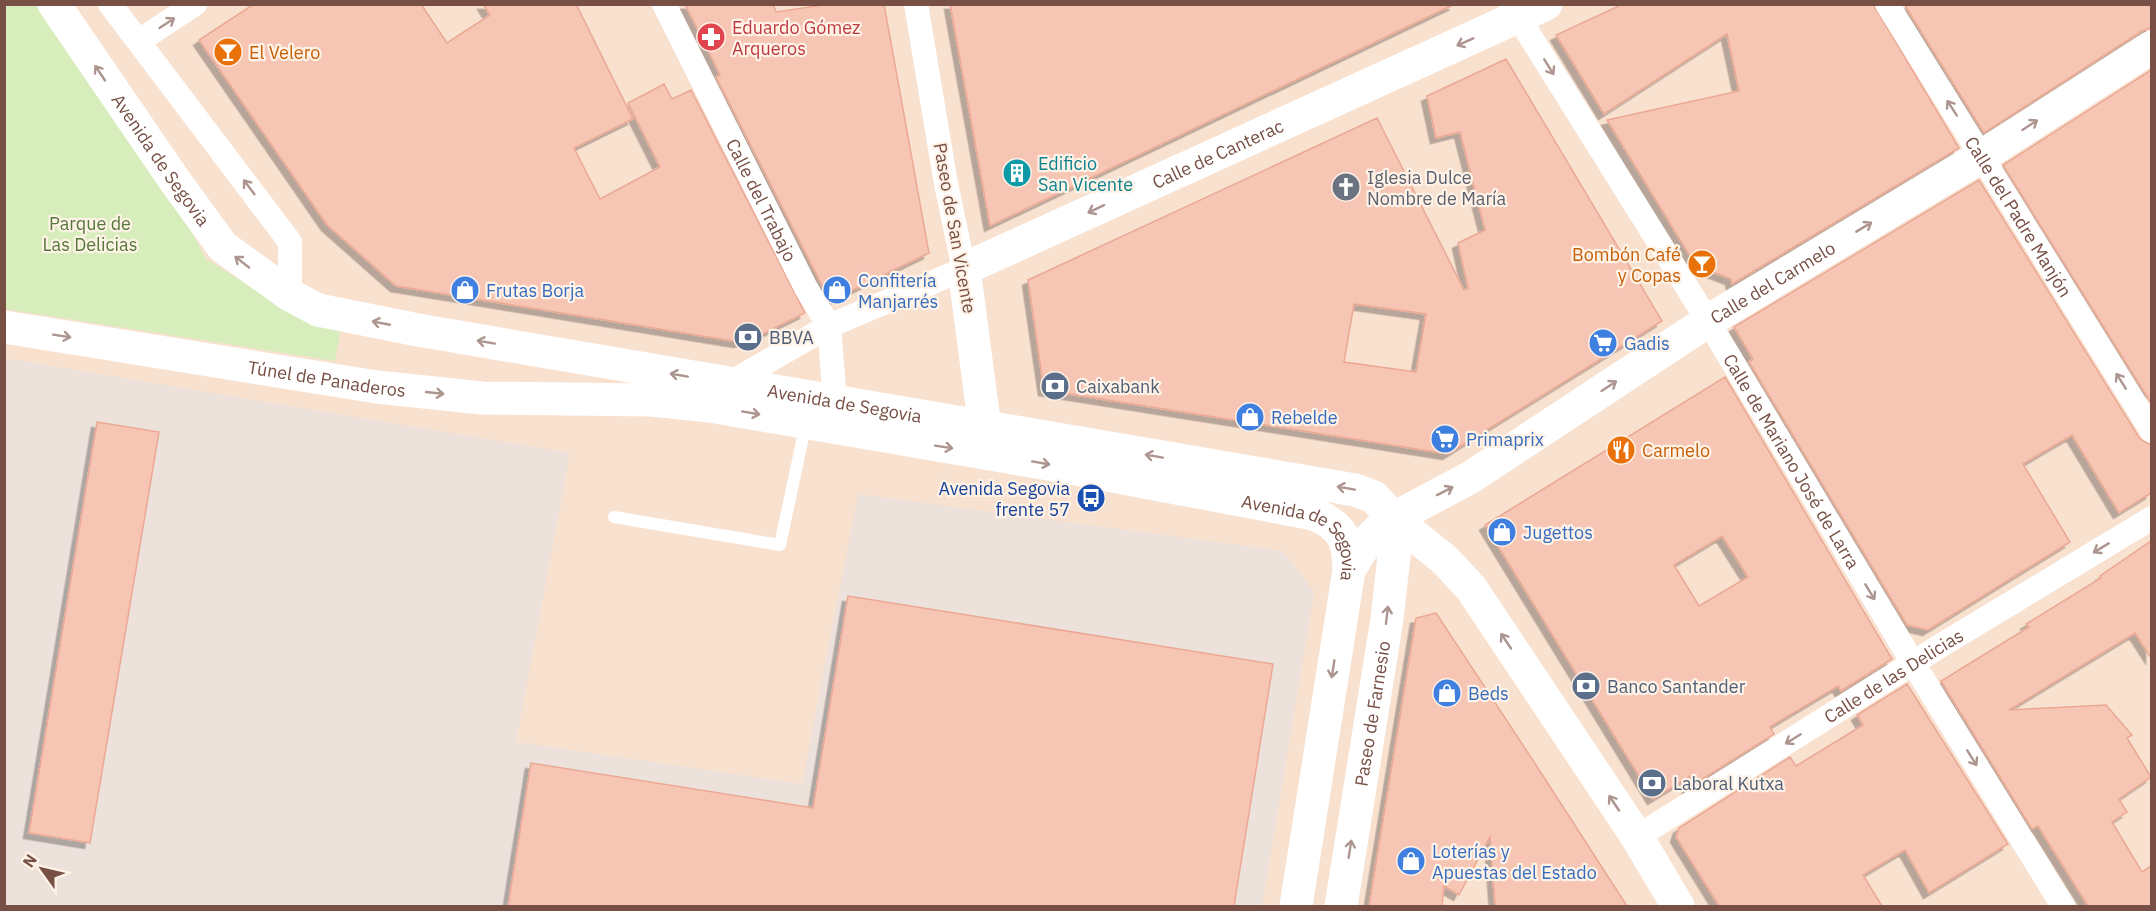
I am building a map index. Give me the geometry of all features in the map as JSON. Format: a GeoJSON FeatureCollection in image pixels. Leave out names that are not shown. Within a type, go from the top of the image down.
{"type":"FeatureCollection","features":[{"type":"Feature","properties":{"kind":"main road","name":"Avenida de Segovia"},"geometry":{"type":"LineString","coordinates":[[54,4],[223,247],[290,295],[318,310],[835,401],[984,440],[1314,514],[1332,521],[1342,534],[1349,551],[1349,570]]}},
{"type":"Feature","properties":{"kind":"main road","name":"Calle de Canterac"},"geometry":{"type":"LineString","coordinates":[[964,269],[1524,9]]}},
{"type":"Feature","properties":{"kind":"main road","name":"Calle del Carmelo"},"geometry":{"type":"LineString","coordinates":[[1394,519],[1471,477],[1708,321],[1982,156],[2151,47]]}},
{"type":"Feature","properties":{"kind":"main road","name":"Paseo de San Vicente"},"geometry":{"type":"LineString","coordinates":[[964,269],[984,440]]}},
{"type":"Feature","properties":{"kind":"main road","name":"Túnel de Panaderos"},"geometry":{"type":"LineString","coordinates":[[4,327],[388,388],[482,398],[652,400]]}},
{"type":"Feature","properties":{"kind":"main road","name":"Avenida de Segovia"},"geometry":{"type":"LineString","coordinates":[[652,400],[710,406],[806,422],[984,440],[1355,490],[1374,497],[1394,519],[1424,541],[1471,588],[1637,837],[1678,906]]}},
{"type":"Feature","properties":{"kind":"main road","name":"Avenida de Segovia"},"geometry":{"type":"LineString","coordinates":[[1349,570],[1366,543],[1384,523],[1394,519]]}},
{"type":"Feature","properties":{"kind":"main road","name":"Paseo de Farnesio"},"geometry":{"type":"LineString","coordinates":[[1341,906],[1387,619],[1395,547],[1394,519]]}},
{"type":"Feature","properties":{"kind":"main road"},"geometry":{"type":"LineString","coordinates":[[1296,906],[1349,570]]}},
{"type":"Feature","properties":{"kind":"street"},"geometry":{"type":"LineString","coordinates":[[110,4],[290,242],[290,295]]}},
{"type":"Feature","properties":{"kind":"street"},"geometry":{"type":"LineString","coordinates":[[139,41],[195,4]]}},
{"type":"Feature","properties":{"kind":"street","name":"Calle del Trabajo"},"geometry":{"type":"LineString","coordinates":[[664,4],[806,288],[829,326],[835,401]]}},
{"type":"Feature","properties":{"kind":"street","name":"Paseo de San Vicente"},"geometry":{"type":"LineString","coordinates":[[916,4],[946,183],[964,269]]}},
{"type":"Feature","properties":{"kind":"street","name":"Calle del Padre Manjón"},"geometry":{"type":"LineString","coordinates":[[1887,4],[2151,431]]}},
{"type":"Feature","properties":{"kind":"street","name":"Calle de Mariano José de Larra"},"geometry":{"type":"LineString","coordinates":[[1524,9],[1913,663],[2063,906]]}},
{"type":"Feature","properties":{"kind":"street","name":"Calle de Canterac"},"geometry":{"type":"LineString","coordinates":[[730,383],[829,326],[964,269]]}},
{"type":"Feature","properties":{"kind":"street","name":"Calle de las Delicias"},"geometry":{"type":"LineString","coordinates":[[1637,837],[1913,663],[2151,518]]}},
{"type":"Feature","properties":{"kind":"lane"},"geometry":{"type":"LineString","coordinates":[[614,517],[780,545],[806,422]]}},
{"type":"Feature","properties":{"kind":"shaded area"},"geometry":{"type":"Polygon","coordinates":[[[5,5],[2151,5],[2151,906],[5,906],[5,5]]]}},
{"type":"Feature","properties":{"kind":"shaded area"},"geometry":{"type":"Polygon","coordinates":[[[4,358],[570,453],[516,742],[802,784],[858,494],[1283,551],[1314,592],[1262,906],[5,906],[4,358]]]}},
{"type":"Feature","properties":{"kind":"green space","name":"Parque de Las Delicias"},"geometry":{"type":"Polygon","coordinates":[[[5,5],[36,5],[187,223],[206,259],[294,313],[341,328],[335,361],[5,309],[5,5]]]}},
{"type":"Feature","properties":{"kind":"building"},"geometry":{"type":"Polygon","coordinates":[[[254,4],[421,4],[447,43],[490,15],[483,4],[576,4],[633,119],[574,148],[600,199],[660,167],[628,103],[664,84],[672,99],[691,90],[805,313],[754,338],[739,342],[396,286],[327,225],[199,40],[254,4]]]}},
{"type":"Feature","properties":{"kind":"building"},"geometry":{"type":"Polygon","coordinates":[[[685,4],[773,4],[776,12],[830,4],[884,4],[929,253],[830,301],[716,77],[720,75],[685,4]]]}},
{"type":"Feature","properties":{"kind":"building"},"geometry":{"type":"Polygon","coordinates":[[[950,4],[1455,4],[990,226],[950,4]]]}},
{"type":"Feature","properties":{"kind":"building"},"geometry":{"type":"Polygon","coordinates":[[[1623,4],[1873,4],[1959,148],[1732,284],[1731,279],[1696,266],[1607,120],[1739,91],[1727,34],[1604,114],[1556,35],[1623,4]]]}},
{"type":"Feature","properties":{"kind":"building"},"geometry":{"type":"Polygon","coordinates":[[[1904,4],[2151,4],[2151,28],[2142,31],[1984,133],[1904,4]]]}},
{"type":"Feature","properties":{"kind":"building"},"geometry":{"type":"Polygon","coordinates":[[[1506,59],[1662,321],[1448,454],[1044,390],[1028,280],[1377,118],[1464,290],[1468,288],[1458,243],[1485,230],[1460,132],[1436,138],[1427,96],[1506,59]],[[1354,304],[1344,362],[1416,372],[1426,314],[1354,304]]]}},
{"type":"Feature","properties":{"kind":"building"},"geometry":{"type":"Polygon","coordinates":[[[2151,70],[2151,403],[2003,165],[2151,70]]]}},
{"type":"Feature","properties":{"kind":"building"},"geometry":{"type":"Polygon","coordinates":[[[1979,180],[2140,439],[2151,445],[2151,493],[2119,513],[2072,435],[2023,464],[2070,542],[1928,630],[1907,625],[1749,362],[1753,359],[1734,327],[1979,180]]]}},
{"type":"Feature","properties":{"kind":"building"},"geometry":{"type":"Polygon","coordinates":[[[1725,377],[1892,659],[1841,691],[1838,686],[1773,725],[1770,727],[1774,734],[1688,788],[1692,775],[1653,799],[1485,525],[1725,377]],[[1722,536],[1674,565],[1699,606],[1748,577],[1722,536]]]}},
{"type":"Feature","properties":{"kind":"building"},"geometry":{"type":"Polygon","coordinates":[[[97,422],[159,432],[90,843],[29,833],[97,422]]]}},
{"type":"Feature","properties":{"kind":"building"},"geometry":{"type":"Polygon","coordinates":[[[2151,541],[2151,658],[2135,633],[2009,710],[2106,705],[2132,735],[2127,738],[2151,777],[2119,799],[2127,812],[2112,822],[2142,872],[2151,866],[2151,906],[2088,906],[2038,826],[2032,829],[1941,681],[2029,627],[2026,624],[2101,578],[2100,576],[2151,541]]]}},
{"type":"Feature","properties":{"kind":"building"},"geometry":{"type":"Polygon","coordinates":[[[848,596],[1273,664],[1234,906],[508,906],[531,763],[813,808],[848,596]]]}},
{"type":"Feature","properties":{"kind":"building"},"geometry":{"type":"Polygon","coordinates":[[[1436,613],[1627,906],[1495,906],[1490,837],[1459,895],[1444,886],[1442,906],[1369,906],[1416,618],[1436,613]]]}},
{"type":"Feature","properties":{"kind":"building"},"geometry":{"type":"Polygon","coordinates":[[[1907,684],[2008,844],[1929,893],[1905,850],[1863,875],[1882,906],[1719,906],[1676,837],[1679,828],[1790,757],[1796,766],[1863,725],[1857,715],[1907,684]]]}},
{"type":"Feature","properties":{"kind":"place","name":"Eduardo Gómez Arqueros"},"geometry":{"type":"Point","coordinates":[711,37]}},
{"type":"Feature","properties":{"kind":"place","name":"El Velero"},"geometry":{"type":"Point","coordinates":[228,52]}},
{"type":"Feature","properties":{"kind":"place","name":"Edificio San Vicente"},"geometry":{"type":"Point","coordinates":[1017,173]}},
{"type":"Feature","properties":{"kind":"place","name":"Iglesia Dulce Nombre de María"},"geometry":{"type":"Point","coordinates":[1346,187]}},
{"type":"Feature","properties":{"kind":"place","name":"Bombón Café y Copas"},"geometry":{"type":"Point","coordinates":[1702,264]}},
{"type":"Feature","properties":{"kind":"place","name":"Frutas Borja"},"geometry":{"type":"Point","coordinates":[465,290]}},
{"type":"Feature","properties":{"kind":"place","name":"Confitería Manjarrés"},"geometry":{"type":"Point","coordinates":[837,290]}},
{"type":"Feature","properties":{"kind":"place","name":"BBVA"},"geometry":{"type":"Point","coordinates":[748,337]}},
{"type":"Feature","properties":{"kind":"place","name":"Gadis"},"geometry":{"type":"Point","coordinates":[1603,343]}},
{"type":"Feature","properties":{"kind":"place","name":"Caixabank"},"geometry":{"type":"Point","coordinates":[1055,386]}},
{"type":"Feature","properties":{"kind":"place","name":"Rebelde"},"geometry":{"type":"Point","coordinates":[1250,417]}},
{"type":"Feature","properties":{"kind":"place","name":"Primaprix"},"geometry":{"type":"Point","coordinates":[1445,439]}},
{"type":"Feature","properties":{"kind":"place","name":"Carmelo"},"geometry":{"type":"Point","coordinates":[1621,450]}},
{"type":"Feature","properties":{"kind":"place","name":"Avenida Segovia frente 57"},"geometry":{"type":"Point","coordinates":[1091,498]}},
{"type":"Feature","properties":{"kind":"place","name":"Jugettos"},"geometry":{"type":"Point","coordinates":[1502,532]}},
{"type":"Feature","properties":{"kind":"place","name":"Banco Santander"},"geometry":{"type":"Point","coordinates":[1586,686]}},
{"type":"Feature","properties":{"kind":"place","name":"Beds"},"geometry":{"type":"Point","coordinates":[1447,693]}},
{"type":"Feature","properties":{"kind":"place","name":"Laboral Kutxa"},"geometry":{"type":"Point","coordinates":[1652,783]}},
{"type":"Feature","properties":{"kind":"place","name":"Loterías y Apuestas del Estado"},"geometry":{"type":"Point","coordinates":[1411,861]}}]}
